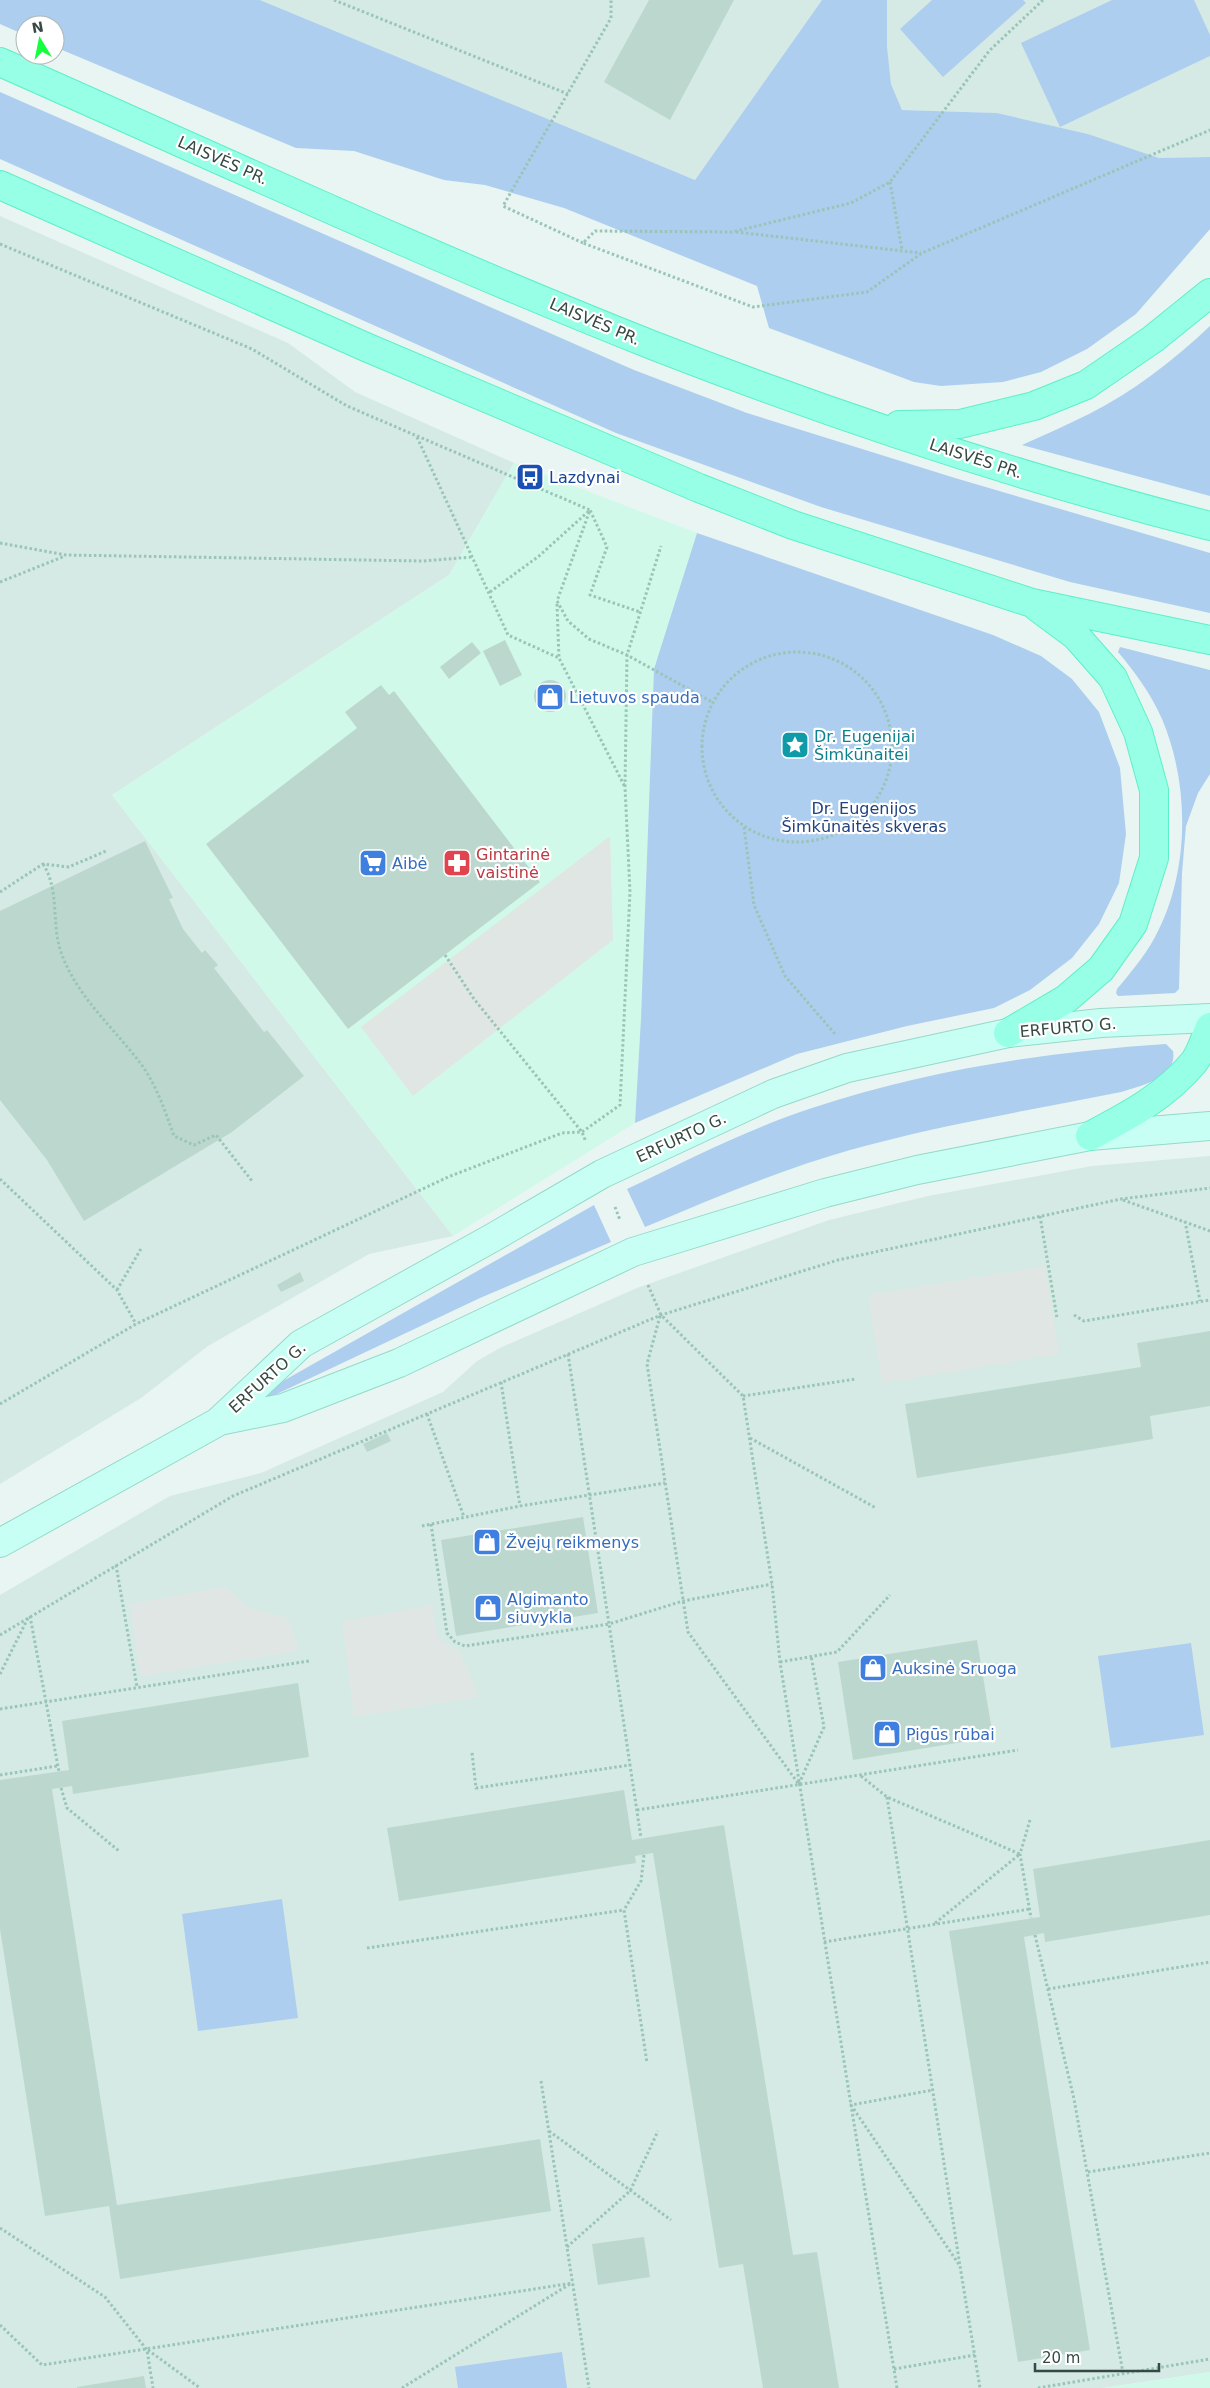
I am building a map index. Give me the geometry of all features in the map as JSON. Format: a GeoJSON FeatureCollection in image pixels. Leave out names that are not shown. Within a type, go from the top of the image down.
{"type":"FeatureCollection","features":[{"type":"Feature","properties":{"kind":"main road","name":"LAISVĖS PR."},"geometry":{"type":"LineString","coordinates":[[0,62],[455,262],[624,333],[785,394],[878,425],[1106,499],[1210,526]]}},
{"type":"Feature","properties":{"kind":"main road"},"geometry":{"type":"LineString","coordinates":[[0,185],[359,344],[699,488],[793,525],[1032,603],[1210,640]]}},
{"type":"Feature","properties":{"kind":"main road"},"geometry":{"type":"LineString","coordinates":[[878,425],[960,424],[1034,406],[1086,385],[1153,339],[1210,293]]}},
{"type":"Feature","properties":{"kind":"main road"},"geometry":{"type":"LineString","coordinates":[[1008,1033],[1066,999],[1102,969],[1133,924],[1154,858],[1154,790],[1138,732],[1114,678],[1076,636],[1032,603]]}},
{"type":"Feature","properties":{"kind":"main road"},"geometry":{"type":"LineString","coordinates":[[1090,1136],[1142,1108],[1169,1087],[1195,1061],[1210,1027]]}},
{"type":"Feature","properties":{"kind":"street","name":"ERFURTO G."},"geometry":{"type":"LineString","coordinates":[[0,1543],[218,1422],[301,1344],[492,1238],[602,1174],[773,1094],[862,1065],[1008,1033],[1101,1023],[1210,1018]]}},
{"type":"Feature","properties":{"kind":"street","name":"ERFURTO G."},"geometry":{"type":"LineString","coordinates":[[218,1422],[283,1408],[399,1363],[634,1252],[825,1193],[917,1170],[1090,1136],[1210,1126]]}},
{"type":"Feature","properties":{"kind":"path"},"geometry":{"type":"LineString","coordinates":[[334,0],[568,94]]}},
{"type":"Feature","properties":{"kind":"path"},"geometry":{"type":"LineString","coordinates":[[611,0],[611,18],[503,206],[583,244],[753,307],[867,292],[922,253],[1210,130]]}},
{"type":"Feature","properties":{"kind":"path"},"geometry":{"type":"LineString","coordinates":[[732,232],[851,203],[890,182],[989,51],[1043,0]]}},
{"type":"Feature","properties":{"kind":"path"},"geometry":{"type":"LineString","coordinates":[[890,182],[902,250]]}},
{"type":"Feature","properties":{"kind":"path"},"geometry":{"type":"LineString","coordinates":[[583,244],[595,232],[732,232],[922,253]]}},
{"type":"Feature","properties":{"kind":"path"},"geometry":{"type":"LineString","coordinates":[[0,244],[252,349],[347,406],[590,510],[607,547],[590,594],[640,612]]}},
{"type":"Feature","properties":{"kind":"path"},"geometry":{"type":"LineString","coordinates":[[416,436],[490,592],[508,635],[559,658]]}},
{"type":"Feature","properties":{"kind":"path"},"geometry":{"type":"LineString","coordinates":[[490,592],[538,556],[590,510]]}},
{"type":"Feature","properties":{"kind":"path"},"geometry":{"type":"LineString","coordinates":[[590,510],[557,601],[559,658],[625,787]]}},
{"type":"Feature","properties":{"kind":"path"},"geometry":{"type":"LineString","coordinates":[[0,543],[66,555],[423,561],[472,557]]}},
{"type":"Feature","properties":{"kind":"path"},"geometry":{"type":"LineString","coordinates":[[0,1404],[136,1324],[448,1177],[562,1133],[582,1132],[620,1105],[630,892],[625,787],[627,655],[662,546]]}},
{"type":"Feature","properties":{"kind":"path"},"geometry":{"type":"LineString","coordinates":[[0,582],[66,555]]}},
{"type":"Feature","properties":{"kind":"path"},"geometry":{"type":"LineString","coordinates":[[557,601],[568,621],[588,639],[627,655],[712,702]]}},
{"type":"Feature","properties":{"kind":"path"},"geometry":{"type":"LineString","coordinates":[[799,651],[834,658],[864,677],[884,706],[893,740],[889,775],[872,807],[845,829],[812,842],[777,841],[744,827],[718,802],[704,771],[701,735],[712,702],[734,674],[764,656],[799,651]]}},
{"type":"Feature","properties":{"kind":"path"},"geometry":{"type":"LineString","coordinates":[[744,827],[754,905],[785,976],[862,1065]]}},
{"type":"Feature","properties":{"kind":"path"},"geometry":{"type":"LineString","coordinates":[[0,892],[43,864],[69,867],[108,850]]}},
{"type":"Feature","properties":{"kind":"path"},"geometry":{"type":"LineString","coordinates":[[43,864],[51,876],[61,952],[80,991],[142,1065],[161,1097],[174,1136],[194,1145],[216,1135],[252,1181]]}},
{"type":"Feature","properties":{"kind":"path"},"geometry":{"type":"LineString","coordinates":[[445,955],[486,1015],[582,1132]]}},
{"type":"Feature","properties":{"kind":"path"},"geometry":{"type":"LineString","coordinates":[[0,1179],[117,1290],[136,1324]]}},
{"type":"Feature","properties":{"kind":"path"},"geometry":{"type":"LineString","coordinates":[[0,1635],[233,1496],[661,1315],[838,1260],[1121,1199],[1210,1188]]}},
{"type":"Feature","properties":{"kind":"path"},"geometry":{"type":"LineString","coordinates":[[1121,1199],[1210,1230]]}},
{"type":"Feature","properties":{"kind":"path"},"geometry":{"type":"LineString","coordinates":[[1040,1216],[1057,1318]]}},
{"type":"Feature","properties":{"kind":"path"},"geometry":{"type":"LineString","coordinates":[[1185,1221],[1200,1302]]}},
{"type":"Feature","properties":{"kind":"path"},"geometry":{"type":"LineString","coordinates":[[117,1290],[142,1247]]}},
{"type":"Feature","properties":{"kind":"path"},"geometry":{"type":"LineString","coordinates":[[1074,1315],[1084,1320],[1210,1300]]}},
{"type":"Feature","properties":{"kind":"path"},"geometry":{"type":"LineString","coordinates":[[661,1315],[743,1396],[772,1584],[780,1662],[897,2388]]}},
{"type":"Feature","properties":{"kind":"path"},"geometry":{"type":"LineString","coordinates":[[661,1315],[647,1364],[688,1632],[799,1784]]}},
{"type":"Feature","properties":{"kind":"path"},"geometry":{"type":"LineString","coordinates":[[568,1354],[641,1838]]}},
{"type":"Feature","properties":{"kind":"path"},"geometry":{"type":"LineString","coordinates":[[743,1396],[856,1379]]}},
{"type":"Feature","properties":{"kind":"path"},"geometry":{"type":"LineString","coordinates":[[501,1382],[520,1506]]}},
{"type":"Feature","properties":{"kind":"path"},"geometry":{"type":"LineString","coordinates":[[427,1414],[464,1517]]}},
{"type":"Feature","properties":{"kind":"path"},"geometry":{"type":"LineString","coordinates":[[750,1438],[876,1508]]}},
{"type":"Feature","properties":{"kind":"path"},"geometry":{"type":"LineString","coordinates":[[422,1526],[520,1506],[665,1483]]}},
{"type":"Feature","properties":{"kind":"path"},"geometry":{"type":"LineString","coordinates":[[431,1524],[447,1633],[455,1642],[465,1646],[608,1624],[683,1601],[772,1584]]}},
{"type":"Feature","properties":{"kind":"path"},"geometry":{"type":"LineString","coordinates":[[116,1565],[137,1687]]}},
{"type":"Feature","properties":{"kind":"path"},"geometry":{"type":"LineString","coordinates":[[780,1662],[837,1652],[890,1595]]}},
{"type":"Feature","properties":{"kind":"path"},"geometry":{"type":"LineString","coordinates":[[0,1674],[30,1616]]}},
{"type":"Feature","properties":{"kind":"path"},"geometry":{"type":"LineString","coordinates":[[30,1616],[59,1772]]}},
{"type":"Feature","properties":{"kind":"path"},"geometry":{"type":"LineString","coordinates":[[799,1784],[824,1727],[811,1656]]}},
{"type":"Feature","properties":{"kind":"path"},"geometry":{"type":"LineString","coordinates":[[0,1708],[309,1660]]}},
{"type":"Feature","properties":{"kind":"path"},"geometry":{"type":"LineString","coordinates":[[637,1810],[1018,1750]]}},
{"type":"Feature","properties":{"kind":"path"},"geometry":{"type":"LineString","coordinates":[[472,1753],[476,1788],[630,1766]]}},
{"type":"Feature","properties":{"kind":"path"},"geometry":{"type":"LineString","coordinates":[[0,1775],[57,1766]]}},
{"type":"Feature","properties":{"kind":"path"},"geometry":{"type":"LineString","coordinates":[[860,1775],[887,1797],[1020,1854]]}},
{"type":"Feature","properties":{"kind":"path"},"geometry":{"type":"LineString","coordinates":[[61,1788],[67,1808],[119,1852]]}},
{"type":"Feature","properties":{"kind":"path"},"geometry":{"type":"LineString","coordinates":[[887,1797],[980,2388]]}},
{"type":"Feature","properties":{"kind":"path"},"geometry":{"type":"LineString","coordinates":[[1030,1820],[1020,1854],[1031,1918]]}},
{"type":"Feature","properties":{"kind":"path"},"geometry":{"type":"LineString","coordinates":[[934,1924],[1020,1854]]}},
{"type":"Feature","properties":{"kind":"path"},"geometry":{"type":"LineString","coordinates":[[644,1855],[640,1881],[624,1910],[647,2063]]}},
{"type":"Feature","properties":{"kind":"path"},"geometry":{"type":"LineString","coordinates":[[824,1942],[1030,1909]]}},
{"type":"Feature","properties":{"kind":"path"},"geometry":{"type":"LineString","coordinates":[[368,1948],[624,1910]]}},
{"type":"Feature","properties":{"kind":"path"},"geometry":{"type":"LineString","coordinates":[[1035,1935],[1074,2099],[1123,2373]]}},
{"type":"Feature","properties":{"kind":"path"},"geometry":{"type":"LineString","coordinates":[[1048,1989],[1210,1962]]}},
{"type":"Feature","properties":{"kind":"path"},"geometry":{"type":"LineString","coordinates":[[541,2081],[589,2388]]}},
{"type":"Feature","properties":{"kind":"path"},"geometry":{"type":"LineString","coordinates":[[851,2105],[933,2090]]}},
{"type":"Feature","properties":{"kind":"path"},"geometry":{"type":"LineString","coordinates":[[851,2105],[960,2266]]}},
{"type":"Feature","properties":{"kind":"path"},"geometry":{"type":"LineString","coordinates":[[549,2131],[671,2220]]}},
{"type":"Feature","properties":{"kind":"path"},"geometry":{"type":"LineString","coordinates":[[567,2247],[630,2191],[658,2131]]}},
{"type":"Feature","properties":{"kind":"path"},"geometry":{"type":"LineString","coordinates":[[1088,2172],[1210,2153]]}},
{"type":"Feature","properties":{"kind":"path"},"geometry":{"type":"LineString","coordinates":[[0,2228],[105,2297],[147,2350],[200,2388]]}},
{"type":"Feature","properties":{"kind":"path"},"geometry":{"type":"LineString","coordinates":[[0,2325],[42,2365],[573,2282]]}},
{"type":"Feature","properties":{"kind":"path"},"geometry":{"type":"LineString","coordinates":[[402,2388],[573,2282]]}},
{"type":"Feature","properties":{"kind":"path"},"geometry":{"type":"LineString","coordinates":[[147,2350],[153,2388]]}},
{"type":"Feature","properties":{"kind":"path"},"geometry":{"type":"LineString","coordinates":[[894,2369],[975,2355]]}},
{"type":"Feature","properties":{"kind":"path"},"geometry":{"type":"LineString","coordinates":[[1038,2388],[1210,2359]]}},
{"type":"Feature","properties":{"kind":"shaded area"},"geometry":{"type":"Polygon","coordinates":[[[260,0],[822,0],[695,180],[260,0]]]}},
{"type":"Feature","properties":{"kind":"shaded area"},"geometry":{"type":"Polygon","coordinates":[[[887,0],[1210,0],[1210,157],[1159,158],[1088,134],[997,113],[902,110],[891,84],[887,46],[887,0]]]}},
{"type":"Feature","properties":{"kind":"shaded area"},"geometry":{"type":"Polygon","coordinates":[[[0,216],[288,343],[355,392],[514,463],[449,575],[112,795],[453,1236],[369,1254],[208,1346],[141,1398],[0,1484],[0,216]]]}},
{"type":"Feature","properties":{"kind":"shaded area"},"geometry":{"type":"Polygon","coordinates":[[[514,463],[697,533],[654,669],[641,1018],[635,1123],[453,1236],[112,795],[449,575],[514,463]]]}},
{"type":"Feature","properties":{"kind":"shaded area"},"geometry":{"type":"Polygon","coordinates":[[[610,836],[613,940],[413,1096],[361,1027],[610,836]]]}},
{"type":"Feature","properties":{"kind":"shaded area"},"geometry":{"type":"Polygon","coordinates":[[[1210,1156],[1210,2372],[1103,2388],[0,2388],[0,1595],[170,1496],[261,1473],[443,1392],[477,1361],[500,1348],[637,1288],[829,1220],[928,1196],[1092,1166],[1210,1156]]]}},
{"type":"Feature","properties":{"kind":"shaded area"},"geometry":{"type":"Polygon","coordinates":[[[1045,1266],[1059,1354],[882,1383],[868,1295],[1045,1266]]]}},
{"type":"Feature","properties":{"kind":"shaded area"},"geometry":{"type":"Polygon","coordinates":[[[225,1587],[250,1608],[288,1618],[299,1651],[140,1676],[130,1604],[225,1587]]]}},
{"type":"Feature","properties":{"kind":"shaded area"},"geometry":{"type":"Polygon","coordinates":[[[432,1605],[438,1638],[460,1653],[479,1697],[354,1717],[342,1621],[432,1605]]]}},
{"type":"Feature","properties":{"kind":"shaded area"},"geometry":{"type":"Polygon","coordinates":[[[1210,2372],[1210,2388],[1103,2388],[1210,2372]]]}},
{"type":"Feature","properties":{"kind":"green space"},"geometry":{"type":"Polygon","coordinates":[[[0,0],[260,0],[695,180],[822,0],[887,0],[887,46],[891,84],[902,110],[997,113],[1088,134],[1159,158],[1210,157],[1210,229],[1136,314],[1087,349],[1041,372],[1003,382],[941,386],[914,382],[769,328],[757,286],[564,208],[485,185],[444,180],[354,151],[296,148],[65,51],[65,15],[15,15],[15,31],[0,24],[0,0]]]}},
{"type":"Feature","properties":{"kind":"green space"},"geometry":{"type":"Polygon","coordinates":[[[932,0],[1023,0],[1026,3],[943,77],[900,29],[932,0]]]}},
{"type":"Feature","properties":{"kind":"green space"},"geometry":{"type":"Polygon","coordinates":[[[1112,0],[1194,0],[1210,35],[1210,56],[1060,127],[1021,43],[1112,0]]]}},
{"type":"Feature","properties":{"kind":"green space"},"geometry":{"type":"Polygon","coordinates":[[[0,92],[634,370],[747,413],[955,478],[1210,553],[1210,613],[1070,582],[821,507],[616,433],[0,159],[0,92]]]}},
{"type":"Feature","properties":{"kind":"green space"},"geometry":{"type":"Polygon","coordinates":[[[1210,326],[1210,496],[1022,445],[1089,414],[1121,396],[1167,363],[1210,326]]]}},
{"type":"Feature","properties":{"kind":"green space","name":"Dr. Eugenijos Šimkūnaitės skveras"},"geometry":{"type":"Polygon","coordinates":[[[697,533],[993,635],[1041,656],[1072,679],[1099,712],[1120,768],[1126,834],[1119,883],[1099,924],[1072,958],[1030,990],[994,1008],[907,1026],[797,1054],[635,1123],[641,1018],[654,669],[697,533]]]}},
{"type":"Feature","properties":{"kind":"green space"},"geometry":{"type":"Polygon","coordinates":[[[1120,647],[1210,670],[1210,774],[1198,793],[1186,826],[1182,873],[1179,989],[1175,993],[1118,996],[1116,993],[1117,989],[1138,964],[1151,944],[1166,912],[1175,885],[1182,829],[1178,772],[1171,745],[1158,710],[1142,684],[1118,652],[1120,647]]]}},
{"type":"Feature","properties":{"kind":"green space"},"geometry":{"type":"Polygon","coordinates":[[[1166,1044],[1173,1051],[1173,1060],[1170,1068],[1147,1084],[1121,1092],[951,1125],[850,1150],[772,1176],[645,1227],[627,1189],[718,1146],[788,1116],[899,1083],[943,1073],[1031,1058],[1121,1047],[1166,1044]]]}},
{"type":"Feature","properties":{"kind":"green space"},"geometry":{"type":"Polygon","coordinates":[[[594,1205],[611,1242],[480,1298],[249,1407],[246,1402],[594,1205]]]}},
{"type":"Feature","properties":{"kind":"green space"},"geometry":{"type":"Polygon","coordinates":[[[1191,1643],[1204,1735],[1111,1748],[1098,1656],[1191,1643]]]}},
{"type":"Feature","properties":{"kind":"green space"},"geometry":{"type":"Polygon","coordinates":[[[282,1899],[298,2018],[198,2031],[182,1914],[282,1899]]]}},
{"type":"Feature","properties":{"kind":"green space"},"geometry":{"type":"Polygon","coordinates":[[[562,2352],[567,2388],[458,2388],[455,2367],[562,2352]]]}},
{"type":"Feature","properties":{"kind":"building"},"geometry":{"type":"Polygon","coordinates":[[[649,0],[734,0],[670,120],[604,82],[649,0]]]}},
{"type":"Feature","properties":{"kind":"building"},"geometry":{"type":"Polygon","coordinates":[[[505,640],[522,675],[500,686],[483,651],[505,640]]]}},
{"type":"Feature","properties":{"kind":"building"},"geometry":{"type":"Polygon","coordinates":[[[472,642],[481,653],[449,679],[440,667],[472,642]]]}},
{"type":"Feature","properties":{"kind":"building","name":"Lietuvos spauda"},"geometry":{"type":"Polygon","coordinates":[[[550,680],[562,684],[566,696],[562,708],[550,712],[538,708],[534,696],[538,684],[550,680]]]}},
{"type":"Feature","properties":{"kind":"building","name":"Aibė"},"geometry":{"type":"Polygon","coordinates":[[[381,685],[389,695],[394,691],[540,882],[348,1029],[206,844],[357,728],[345,712],[381,685]]]}},
{"type":"Feature","properties":{"kind":"building"},"geometry":{"type":"Polygon","coordinates":[[[145,841],[173,898],[169,899],[183,929],[202,953],[205,950],[218,965],[214,968],[264,1032],[267,1030],[304,1076],[232,1132],[84,1221],[47,1160],[0,1100],[0,911],[145,841]]]}},
{"type":"Feature","properties":{"kind":"building"},"geometry":{"type":"Polygon","coordinates":[[[300,1272],[304,1281],[281,1292],[277,1285],[300,1272]]]}},
{"type":"Feature","properties":{"kind":"building"},"geometry":{"type":"Polygon","coordinates":[[[1210,1331],[1210,1406],[1150,1416],[1153,1439],[917,1478],[905,1404],[1141,1367],[1137,1343],[1210,1331]]]}},
{"type":"Feature","properties":{"kind":"building"},"geometry":{"type":"Polygon","coordinates":[[[387,1433],[391,1441],[367,1452],[363,1444],[387,1433]]]}},
{"type":"Feature","properties":{"kind":"building"},"geometry":{"type":"Polygon","coordinates":[[[583,1517],[598,1613],[456,1636],[441,1540],[583,1517]]]}},
{"type":"Feature","properties":{"kind":"building"},"geometry":{"type":"Polygon","coordinates":[[[977,1640],[993,1737],[853,1760],[838,1662],[977,1640]]]}},
{"type":"Feature","properties":{"kind":"building"},"geometry":{"type":"Polygon","coordinates":[[[298,1683],[309,1757],[73,1794],[72,1786],[52,1789],[117,2205],[540,2139],[551,2211],[120,2279],[109,2206],[45,2216],[0,1929],[0,1780],[69,1770],[62,1721],[298,1683]]]}},
{"type":"Feature","properties":{"kind":"building"},"geometry":{"type":"Polygon","coordinates":[[[624,1790],[632,1840],[724,1825],[793,2255],[817,2252],[839,2388],[763,2388],[743,2264],[719,2268],[653,1853],[635,1856],[636,1863],[399,1901],[387,1828],[624,1790]]]}},
{"type":"Feature","properties":{"kind":"building"},"geometry":{"type":"Polygon","coordinates":[[[1210,1840],[1210,1915],[1045,1942],[1044,1933],[1024,1937],[1090,2350],[1018,2362],[949,1931],[1040,1917],[1033,1869],[1210,1840]]]}},
{"type":"Feature","properties":{"kind":"building"},"geometry":{"type":"Polygon","coordinates":[[[644,2237],[650,2277],[598,2285],[592,2244],[644,2237]]]}},
{"type":"Feature","properties":{"kind":"building"},"geometry":{"type":"Polygon","coordinates":[[[144,2376],[146,2388],[77,2388],[77,2387],[144,2376]]]}},
{"type":"Feature","properties":{"kind":"place","name":"Lazdynai"},"geometry":{"type":"Point","coordinates":[530,477]}},
{"type":"Feature","properties":{"kind":"place","name":"Lietuvos spauda"},"geometry":{"type":"Point","coordinates":[550,697]}},
{"type":"Feature","properties":{"kind":"place","name":"Dr. Eugenijai Šimkūnaitei"},"geometry":{"type":"Point","coordinates":[795,745]}},
{"type":"Feature","properties":{"kind":"place","name":"Aibė"},"geometry":{"type":"Point","coordinates":[373,863]}},
{"type":"Feature","properties":{"kind":"place","name":"Gintarinė vaistinė"},"geometry":{"type":"Point","coordinates":[457,863]}},
{"type":"Feature","properties":{"kind":"place","name":"Žvejų reikmenys"},"geometry":{"type":"Point","coordinates":[487,1542]}},
{"type":"Feature","properties":{"kind":"place","name":"Algimanto siuvykla"},"geometry":{"type":"Point","coordinates":[488,1608]}},
{"type":"Feature","properties":{"kind":"place","name":"Auksinė Sruoga"},"geometry":{"type":"Point","coordinates":[873,1668]}},
{"type":"Feature","properties":{"kind":"place","name":"Pigūs rūbai"},"geometry":{"type":"Point","coordinates":[887,1734]}}]}
